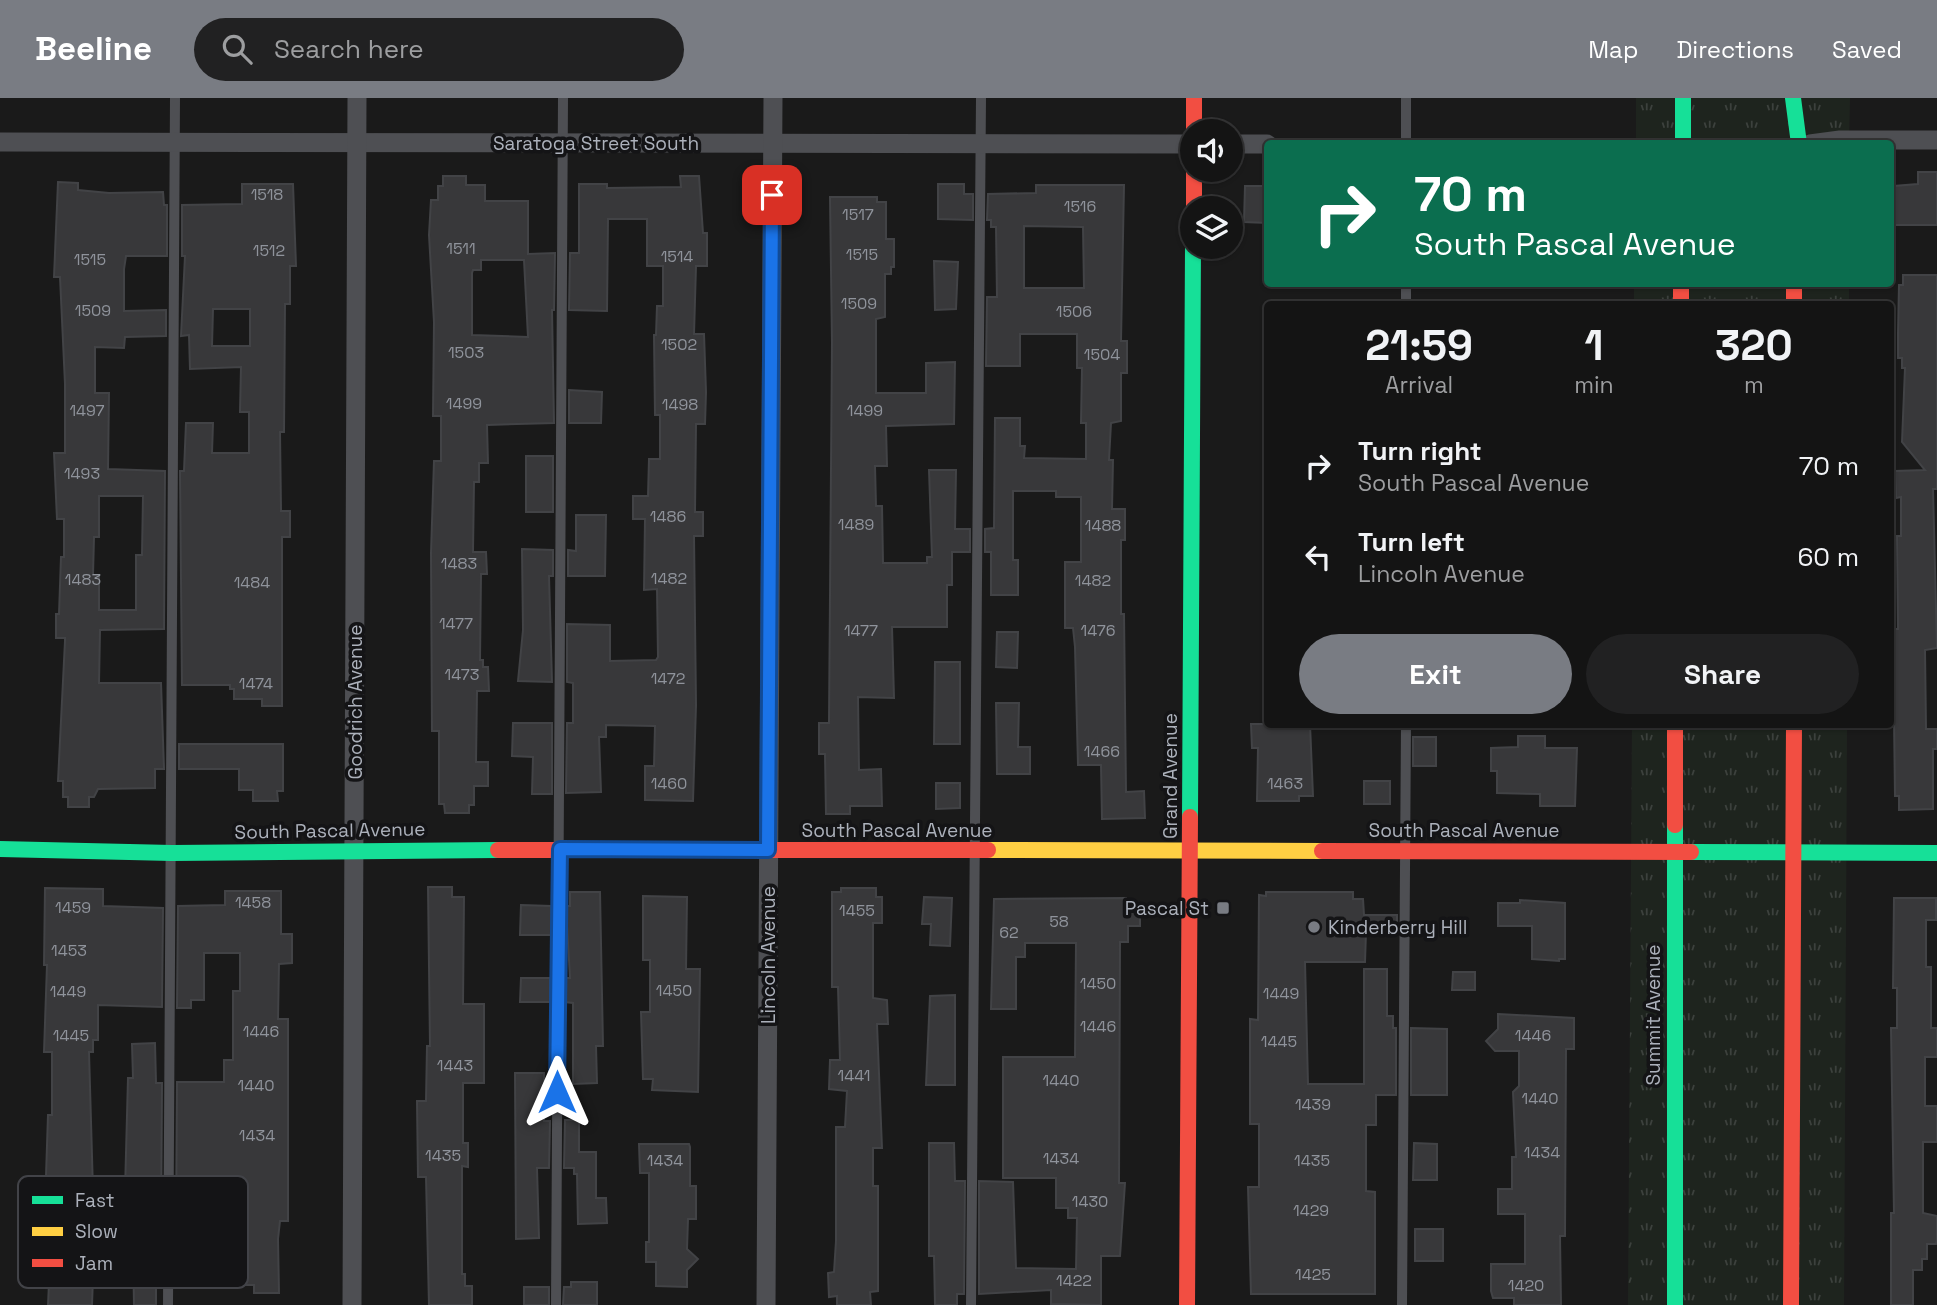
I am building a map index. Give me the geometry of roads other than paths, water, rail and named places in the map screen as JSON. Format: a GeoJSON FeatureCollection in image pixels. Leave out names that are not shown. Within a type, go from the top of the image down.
{"type":"FeatureCollection","features":[{"type":"Feature","properties":{"kind":"street","name":"Goodrich Avenue"},"geometry":{"type":"LineString","coordinates":[[352,1305],[357,98]]}},
{"type":"Feature","properties":{"kind":"street","name":"Lincoln Avenue"},"geometry":{"type":"LineString","coordinates":[[766,1305],[773,98]]}},
{"type":"Feature","properties":{"kind":"street"},"geometry":{"type":"LineString","coordinates":[[1194,98],[1194,119]]}},
{"type":"Feature","properties":{"kind":"street"},"geometry":{"type":"LineString","coordinates":[[1683,98],[1683,140]]}},
{"type":"Feature","properties":{"kind":"street"},"geometry":{"type":"LineString","coordinates":[[1793,98],[1799,140]]}},
{"type":"Feature","properties":{"kind":"street"},"geometry":{"type":"LineString","coordinates":[[1834,140],[1937,140]]}},
{"type":"Feature","properties":{"kind":"street","name":"Saratoga Street South"},"geometry":{"type":"LineString","coordinates":[[0,142],[1180,144]]}},
{"type":"Feature","properties":{"kind":"street"},"geometry":{"type":"LineString","coordinates":[[1243,144],[1264,144]]}},
{"type":"Feature","properties":{"kind":"street","name":"Grand Avenue"},"geometry":{"type":"LineString","coordinates":[[1187,1305],[1193,259]]}},
{"type":"Feature","properties":{"kind":"street","name":"Summit Avenue"},"geometry":{"type":"LineString","coordinates":[[1675,728],[1675,1305]]}},
{"type":"Feature","properties":{"kind":"street"},"geometry":{"type":"LineString","coordinates":[[1791,1305],[1794,728]]}},
{"type":"Feature","properties":{"kind":"street","name":"South Pascal Avenue"},"geometry":{"type":"LineString","coordinates":[[0,849],[172,853],[560,849],[1937,853]]}},
{"type":"Feature","properties":{"kind":"lane"},"geometry":{"type":"LineString","coordinates":[[169,1176],[175,98]]}},
{"type":"Feature","properties":{"kind":"lane"},"geometry":{"type":"LineString","coordinates":[[556,1305],[563,98]]}},
{"type":"Feature","properties":{"kind":"lane"},"geometry":{"type":"LineString","coordinates":[[971,1305],[981,98]]}},
{"type":"Feature","properties":{"kind":"lane"},"geometry":{"type":"LineString","coordinates":[[1406,98],[1406,140]]}},
{"type":"Feature","properties":{"kind":"lane"},"geometry":{"type":"LineString","coordinates":[[1402,1305],[1405,728]]}},
{"type":"Feature","properties":{"kind":"place","name":"Pascal St"},"geometry":{"type":"Point","coordinates":[1223,908]}},
{"type":"Feature","properties":{"kind":"place","name":"Kinderberry Hill"},"geometry":{"type":"Point","coordinates":[1314,927]}}]}
